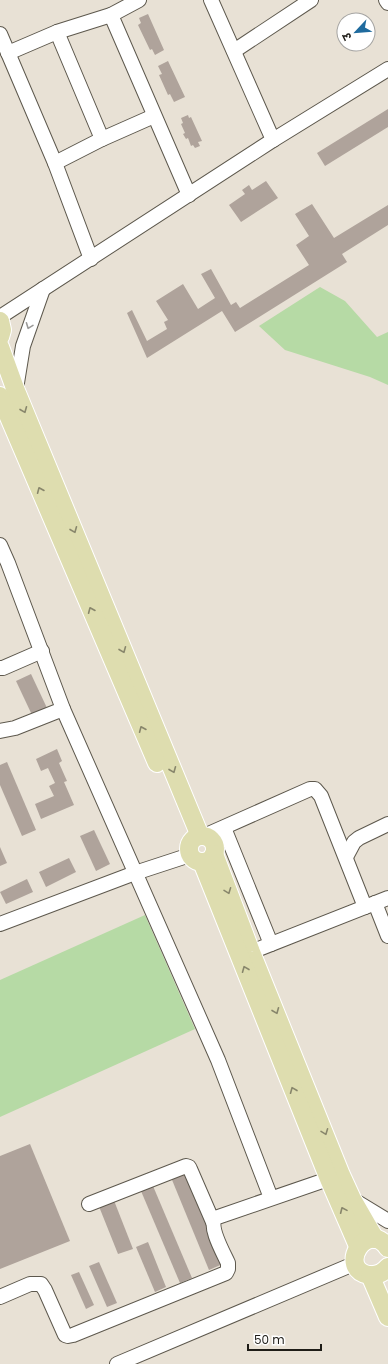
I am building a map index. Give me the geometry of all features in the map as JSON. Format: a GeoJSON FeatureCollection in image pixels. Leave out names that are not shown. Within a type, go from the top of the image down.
{"type":"FeatureCollection","features":[{"type":"Feature","properties":{"kind":"main road"},"geometry":{"type":"LineString","coordinates":[[0,321],[2,330],[0,338]]}},
{"type":"Feature","properties":{"kind":"main road"},"geometry":{"type":"LineString","coordinates":[[0,347],[8,393],[200,848],[335,1177],[352,1199],[381,1243]]}},
{"type":"Feature","properties":{"kind":"main road"},"geometry":{"type":"LineString","coordinates":[[200,848],[251,952],[335,1177],[358,1246]]}},
{"type":"Feature","properties":{"kind":"main road"},"geometry":{"type":"LineString","coordinates":[[381,1243],[366,1240],[358,1246],[355,1254],[356,1264],[361,1271],[383,1274],[388,1317]]}},
{"type":"Feature","properties":{"kind":"street"},"geometry":{"type":"LineString","coordinates":[[211,0],[273,140]]}},
{"type":"Feature","properties":{"kind":"street"},"geometry":{"type":"LineString","coordinates":[[234,51],[311,0]]}},
{"type":"Feature","properties":{"kind":"street"},"geometry":{"type":"LineString","coordinates":[[8,53],[57,32],[110,15],[134,2]]}},
{"type":"Feature","properties":{"kind":"street"},"geometry":{"type":"LineString","coordinates":[[110,15],[189,194]]}},
{"type":"Feature","properties":{"kind":"street"},"geometry":{"type":"LineString","coordinates":[[57,32],[102,139]]}},
{"type":"Feature","properties":{"kind":"street"},"geometry":{"type":"LineString","coordinates":[[0,34],[55,163],[91,259]]}},
{"type":"Feature","properties":{"kind":"street"},"geometry":{"type":"LineString","coordinates":[[0,317],[273,140],[388,69]]}},
{"type":"Feature","properties":{"kind":"street"},"geometry":{"type":"LineString","coordinates":[[55,163],[102,139],[154,116]]}},
{"type":"Feature","properties":{"kind":"street"},"geometry":{"type":"LineString","coordinates":[[8,393],[43,290]]}},
{"type":"Feature","properties":{"kind":"street"},"geometry":{"type":"LineString","coordinates":[[0,545],[4,565],[42,651],[63,709],[218,1060],[271,1198]]}},
{"type":"Feature","properties":{"kind":"street"},"geometry":{"type":"LineString","coordinates":[[0,668],[42,651]]}},
{"type":"Feature","properties":{"kind":"street"},"geometry":{"type":"LineString","coordinates":[[0,731],[15,728],[63,709]]}},
{"type":"Feature","properties":{"kind":"street"},"geometry":{"type":"LineString","coordinates":[[1,923],[200,848],[224,828],[315,789],[320,796],[346,856],[370,905],[388,936]]}},
{"type":"Feature","properties":{"kind":"street"},"geometry":{"type":"LineString","coordinates":[[346,856],[354,842],[359,838],[388,824]]}},
{"type":"Feature","properties":{"kind":"street"},"geometry":{"type":"LineString","coordinates":[[224,828],[271,944]]}},
{"type":"Feature","properties":{"kind":"street"},"geometry":{"type":"LineString","coordinates":[[251,952],[388,898]]}},
{"type":"Feature","properties":{"kind":"street"},"geometry":{"type":"LineString","coordinates":[[0,1297],[30,1284],[41,1284],[62,1330],[65,1335],[68,1336],[226,1273],[228,1269],[228,1263],[213,1228],[213,1222],[190,1169],[186,1166],[89,1204]]}},
{"type":"Feature","properties":{"kind":"street"},"geometry":{"type":"LineString","coordinates":[[213,1222],[216,1218],[222,1215],[335,1177]]}},
{"type":"Feature","properties":{"kind":"street"},"geometry":{"type":"LineString","coordinates":[[352,1199],[388,1221]]}},
{"type":"Feature","properties":{"kind":"street"},"geometry":{"type":"LineString","coordinates":[[117,1364],[356,1264]]}},
{"type":"Feature","properties":{"kind":"green space"},"geometry":{"type":"Polygon","coordinates":[[[320,287],[345,301],[377,337],[388,332],[388,385],[370,377],[285,350],[259,326],[320,287]]]}},
{"type":"Feature","properties":{"kind":"green space"},"geometry":{"type":"Polygon","coordinates":[[[145,915],[195,1029],[0,1117],[0,980],[145,915]]]}},
{"type":"Feature","properties":{"kind":"building"},"geometry":{"type":"Polygon","coordinates":[[[148,14],[164,50],[155,55],[152,49],[150,50],[138,25],[141,23],[139,18],[148,14]]]}},
{"type":"Feature","properties":{"kind":"building"},"geometry":{"type":"Polygon","coordinates":[[[168,61],[185,97],[174,102],[170,94],[168,95],[159,75],[162,74],[158,66],[168,61]]]}},
{"type":"Feature","properties":{"kind":"building"},"geometry":{"type":"Polygon","coordinates":[[[388,109],[388,127],[325,166],[317,153],[388,109]]]}},
{"type":"Feature","properties":{"kind":"building"},"geometry":{"type":"Polygon","coordinates":[[[188,115],[189,118],[191,117],[202,141],[198,142],[200,146],[195,148],[193,145],[191,146],[188,138],[186,139],[183,134],[185,133],[181,124],[183,123],[181,118],[188,115]]]}},
{"type":"Feature","properties":{"kind":"building"},"geometry":{"type":"Polygon","coordinates":[[[266,181],[278,198],[241,222],[229,205],[245,194],[242,190],[249,185],[252,190],[266,181]]]}},
{"type":"Feature","properties":{"kind":"building"},"geometry":{"type":"Polygon","coordinates":[[[312,204],[334,238],[388,205],[388,225],[342,254],[347,262],[235,332],[222,311],[147,358],[127,313],[132,310],[147,341],[167,329],[164,322],[168,320],[156,301],[183,284],[198,309],[215,298],[201,274],[211,269],[231,305],[236,302],[240,308],[309,265],[296,245],[309,236],[295,214],[312,204]]]}},
{"type":"Feature","properties":{"kind":"building"},"geometry":{"type":"Polygon","coordinates":[[[31,674],[47,708],[32,715],[16,681],[31,674]]]}},
{"type":"Feature","properties":{"kind":"building"},"geometry":{"type":"Polygon","coordinates":[[[57,749],[62,761],[59,763],[67,781],[64,782],[74,805],[41,819],[35,804],[54,796],[49,786],[55,783],[48,768],[41,771],[36,759],[57,749]]]}},
{"type":"Feature","properties":{"kind":"building"},"geometry":{"type":"Polygon","coordinates":[[[7,762],[36,830],[22,836],[0,785],[0,765],[7,762]]]}},
{"type":"Feature","properties":{"kind":"building"},"geometry":{"type":"Polygon","coordinates":[[[94,830],[110,864],[96,871],[80,836],[94,830]]]}},
{"type":"Feature","properties":{"kind":"building"},"geometry":{"type":"Polygon","coordinates":[[[0,847],[7,863],[0,866],[0,847]]]}},
{"type":"Feature","properties":{"kind":"building"},"geometry":{"type":"Polygon","coordinates":[[[69,858],[76,872],[46,887],[39,872],[69,858]]]}},
{"type":"Feature","properties":{"kind":"building"},"geometry":{"type":"Polygon","coordinates":[[[27,879],[33,892],[6,904],[0,892],[27,879]]]}},
{"type":"Feature","properties":{"kind":"building"},"geometry":{"type":"Polygon","coordinates":[[[30,1144],[70,1241],[0,1269],[0,1156],[30,1144]]]}},
{"type":"Feature","properties":{"kind":"building"},"geometry":{"type":"Polygon","coordinates":[[[186,1169],[225,1263],[209,1270],[170,1175],[186,1169]]]}},
{"type":"Feature","properties":{"kind":"building"},"geometry":{"type":"Polygon","coordinates":[[[153,1186],[192,1278],[180,1283],[141,1191],[153,1186]]]}},
{"type":"Feature","properties":{"kind":"building"},"geometry":{"type":"Polygon","coordinates":[[[113,1198],[133,1249],[118,1254],[98,1204],[113,1198]]]}},
{"type":"Feature","properties":{"kind":"building"},"geometry":{"type":"Polygon","coordinates":[[[148,1242],[166,1287],[155,1292],[136,1247],[148,1242]]]}},
{"type":"Feature","properties":{"kind":"building"},"geometry":{"type":"Polygon","coordinates":[[[99,1262],[117,1303],[107,1307],[89,1266],[99,1262]]]}},
{"type":"Feature","properties":{"kind":"building"},"geometry":{"type":"Polygon","coordinates":[[[79,1272],[94,1305],[86,1309],[71,1275],[79,1272]]]}}]}
